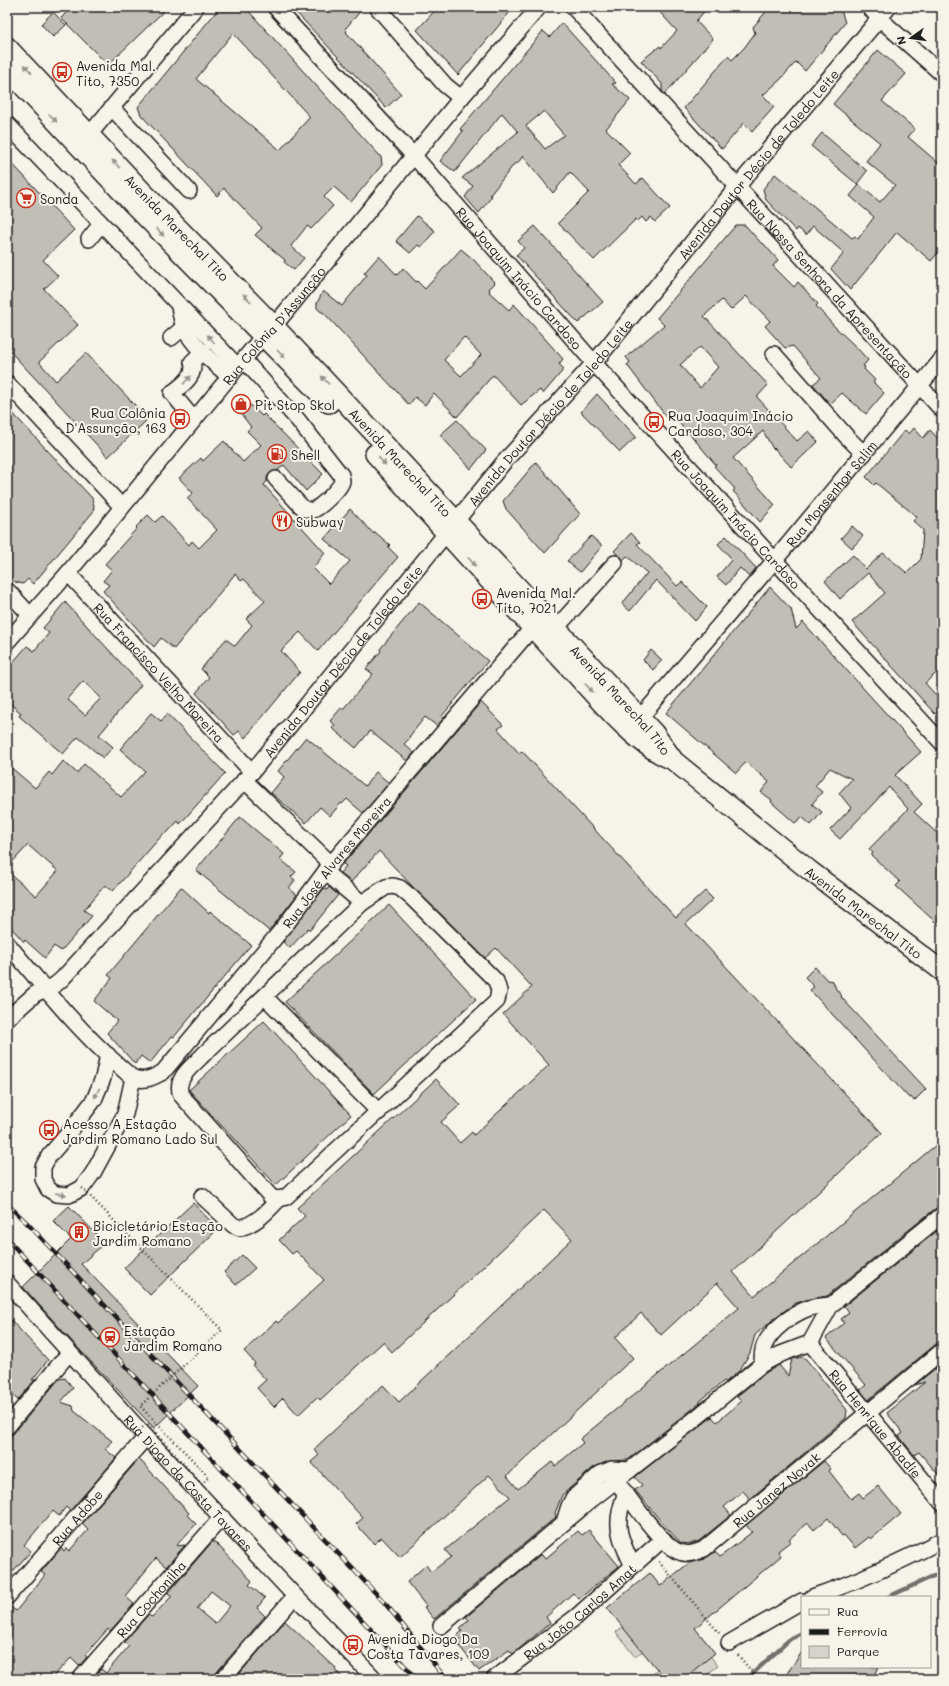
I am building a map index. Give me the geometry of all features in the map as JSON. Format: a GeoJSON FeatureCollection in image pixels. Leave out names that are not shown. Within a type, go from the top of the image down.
{"type":"FeatureCollection","features":[{"type":"Feature","properties":{"kind":"main road","name":"Avenida Marechal Tito"},"geometry":{"type":"LineString","coordinates":[[7,47],[268,331],[347,422],[451,527],[556,628],[573,659],[604,704],[651,750],[674,760]]}},
{"type":"Feature","properties":{"kind":"main road","name":"Avenida Marechal Tito"},"geometry":{"type":"LineString","coordinates":[[7,69],[133,204],[268,331]]}},
{"type":"Feature","properties":{"kind":"main road","name":"Avenida Marechal Tito"},"geometry":{"type":"LineString","coordinates":[[451,527],[532,628],[573,659],[640,718],[654,733],[674,760],[809,870],[942,971]]}},
{"type":"Feature","properties":{"kind":"street"},"geometry":{"type":"LineString","coordinates":[[89,135],[196,7]]}},
{"type":"Feature","properties":{"kind":"street","name":"Rua Joaquim Inácio Cardoso"},"geometry":{"type":"LineString","coordinates":[[275,7],[414,156],[594,363],[942,743]]}},
{"type":"Feature","properties":{"kind":"street"},"geometry":{"type":"LineString","coordinates":[[377,7],[445,85],[461,98]]}},
{"type":"Feature","properties":{"kind":"street","name":"Rua Colônia D'Assunção"},"geometry":{"type":"LineString","coordinates":[[7,642],[68,573],[461,98],[539,7]]}},
{"type":"Feature","properties":{"kind":"street","name":"Rua Nossa Senhora da Apresentação"},"geometry":{"type":"LineString","coordinates":[[573,7],[942,410]]}},
{"type":"Feature","properties":{"kind":"street"},"geometry":{"type":"LineString","coordinates":[[869,7],[885,13],[942,74]]}},
{"type":"Feature","properties":{"kind":"street","name":"Avenida Doutor Décio de Toledo Leite"},"geometry":{"type":"LineString","coordinates":[[7,1019],[25,1002],[45,989],[55,985],[62,979],[248,776],[504,462],[594,363],[737,187],[885,13]]}},
{"type":"Feature","properties":{"kind":"street"},"geometry":{"type":"LineString","coordinates":[[112,108],[189,191]]}},
{"type":"Feature","properties":{"kind":"street"},"geometry":{"type":"LineString","coordinates":[[7,124],[237,368],[298,420],[341,475],[342,481],[336,491],[317,508],[312,510],[305,509],[301,506],[276,479]]}},
{"type":"Feature","properties":{"kind":"street"},"geometry":{"type":"LineString","coordinates":[[89,239],[101,224]]}},
{"type":"Feature","properties":{"kind":"street"},"geometry":{"type":"LineString","coordinates":[[178,305],[184,327],[203,351],[237,368]]}},
{"type":"Feature","properties":{"kind":"street"},"geometry":{"type":"LineString","coordinates":[[171,338],[184,327]]}},
{"type":"Feature","properties":{"kind":"street"},"geometry":{"type":"LineString","coordinates":[[194,420],[172,393],[192,375],[194,367],[192,362],[203,351]]}},
{"type":"Feature","properties":{"kind":"street"},"geometry":{"type":"LineString","coordinates":[[774,354],[847,437],[864,454]]}},
{"type":"Feature","properties":{"kind":"street","name":"Rua Monsenhor Salim"},"geometry":{"type":"LineString","coordinates":[[640,718],[775,560],[942,359]]}},
{"type":"Feature","properties":{"kind":"street"},"geometry":{"type":"LineString","coordinates":[[7,383],[122,507]]}},
{"type":"Feature","properties":{"kind":"street"},"geometry":{"type":"LineString","coordinates":[[556,628],[615,563]]}},
{"type":"Feature","properties":{"kind":"street","name":"Rua Francisco Velho Moreira"},"geometry":{"type":"LineString","coordinates":[[68,573],[328,868],[362,903]]}},
{"type":"Feature","properties":{"kind":"street"},"geometry":{"type":"LineString","coordinates":[[7,590],[30,615]]}},
{"type":"Feature","properties":{"kind":"street","name":"Rua José Alvares Moreira"},"geometry":{"type":"LineString","coordinates":[[133,1078],[143,1080],[152,1078],[163,1072],[284,926],[328,868],[532,628]]}},
{"type":"Feature","properties":{"kind":"street"},"geometry":{"type":"LineString","coordinates":[[393,886],[400,888],[496,981],[499,990],[497,1001],[286,1198],[279,1199],[272,1198],[265,1192],[180,1095],[179,1090],[181,1078],[203,1055],[265,997],[362,903],[386,887],[393,886]]}},
{"type":"Feature","properties":{"kind":"street"},"geometry":{"type":"LineString","coordinates":[[7,943],[45,989],[108,1056],[133,1078],[125,1114],[97,1168],[82,1188],[69,1195],[56,1194],[48,1189],[43,1179],[43,1167],[49,1156],[94,1100],[104,1078],[108,1056]]}},
{"type":"Feature","properties":{"kind":"street"},"geometry":{"type":"LineString","coordinates":[[265,997],[379,1112]]}},
{"type":"Feature","properties":{"kind":"street"},"geometry":{"type":"LineString","coordinates":[[202,1196],[233,1225],[240,1228],[248,1226],[261,1218],[279,1199]]}},
{"type":"Feature","properties":{"kind":"street"},"geometry":{"type":"LineString","coordinates":[[441,1626],[564,1522],[762,1364],[781,1354],[810,1343],[831,1305],[942,1215]]}},
{"type":"Feature","properties":{"kind":"street","name":"Rua Diogo da Costa Tavares"},"geometry":{"type":"LineString","coordinates":[[7,1283],[143,1434],[372,1678]]}},
{"type":"Feature","properties":{"kind":"street"},"geometry":{"type":"LineString","coordinates":[[762,1364],[764,1346],[771,1335],[779,1327],[795,1315],[810,1308],[831,1305]]}},
{"type":"Feature","properties":{"kind":"street","name":"Rua Henrique Abadie"},"geometry":{"type":"LineString","coordinates":[[810,1343],[869,1412],[942,1503]]}},
{"type":"Feature","properties":{"kind":"street","name":"Rua Janez Novak"},"geometry":{"type":"LineString","coordinates":[[616,1481],[663,1540],[676,1551],[682,1553],[695,1553],[704,1549],[942,1351]]}},
{"type":"Feature","properties":{"kind":"street"},"geometry":{"type":"LineString","coordinates":[[7,1427],[69,1353]]}},
{"type":"Feature","properties":{"kind":"street","name":"Rua Adobe"},"geometry":{"type":"LineString","coordinates":[[7,1597],[143,1434]]}},
{"type":"Feature","properties":{"kind":"street"},"geometry":{"type":"LineString","coordinates":[[564,1522],[573,1498],[600,1474],[612,1469],[630,1470]]}},
{"type":"Feature","properties":{"kind":"street"},"geometry":{"type":"LineString","coordinates":[[626,1493],[618,1516],[618,1526],[633,1566]]}},
{"type":"Feature","properties":{"kind":"street","name":"Rua Cochonilha"},"geometry":{"type":"LineString","coordinates":[[80,1679],[222,1517]]}},
{"type":"Feature","properties":{"kind":"street","name":"Rua João Carlos Amat"},"geometry":{"type":"LineString","coordinates":[[494,1679],[576,1617],[663,1540]]}},
{"type":"Feature","properties":{"kind":"street"},"geometry":{"type":"LineString","coordinates":[[815,1596],[849,1584],[942,1540]]}},
{"type":"Feature","properties":{"kind":"street"},"geometry":{"type":"LineString","coordinates":[[223,1679],[295,1596]]}},
{"type":"Feature","properties":{"kind":"street"},"geometry":{"type":"LineString","coordinates":[[728,1643],[801,1602]]}},
{"type":"Feature","properties":{"kind":"path"},"geometry":{"type":"LineString","coordinates":[[82,1188],[222,1330],[140,1406],[209,1478],[201,1484],[147,1423],[143,1434]]}},
{"type":"Feature","properties":{"kind":"path"},"geometry":{"type":"LineString","coordinates":[[650,1551],[758,1679]]}},
{"type":"Feature","properties":{"kind":"green space"},"geometry":{"type":"Polygon","coordinates":[[[662,1597],[681,1622],[635,1657],[616,1632],[662,1597]]]}},
{"type":"Feature","properties":{"kind":"green space"},"geometry":{"type":"Polygon","coordinates":[[[697,1639],[718,1666],[701,1679],[653,1679],[650,1676],[697,1639]]]}},
{"type":"Feature","properties":{"kind":"building"},"geometry":{"type":"Polygon","coordinates":[[[72,7],[168,7],[108,65],[61,18],[72,7]]]}},
{"type":"Feature","properties":{"kind":"building"},"geometry":{"type":"Polygon","coordinates":[[[220,7],[245,7],[381,157],[382,165],[351,202],[334,187],[324,197],[333,206],[311,229],[307,226],[291,246],[304,258],[294,270],[284,262],[285,260],[255,235],[262,228],[224,188],[217,196],[141,115],[138,107],[220,7]],[[233,33],[196,79],[280,150],[310,117],[233,33]]]}},
{"type":"Feature","properties":{"kind":"building"},"geometry":{"type":"Polygon","coordinates":[[[291,7],[364,7],[345,29],[347,31],[346,32],[401,94],[386,108],[291,7]]]}},
{"type":"Feature","properties":{"kind":"building"},"geometry":{"type":"Polygon","coordinates":[[[438,7],[514,7],[458,75],[417,30],[438,7]]]}},
{"type":"Feature","properties":{"kind":"building"},"geometry":{"type":"Polygon","coordinates":[[[655,7],[708,7],[696,21],[713,39],[665,94],[662,91],[662,84],[641,61],[660,46],[661,48],[677,31],[655,7]]]}},
{"type":"Feature","properties":{"kind":"building"},"geometry":{"type":"Polygon","coordinates":[[[770,7],[837,7],[842,13],[845,23],[805,71],[796,62],[780,80],[763,95],[774,107],[752,132],[744,123],[722,149],[684,108],[728,56],[732,60],[744,48],[755,33],[753,27],[770,7]]]}},
{"type":"Feature","properties":{"kind":"building"},"geometry":{"type":"Polygon","coordinates":[[[53,12],[66,25],[53,37],[41,24],[53,12]]]}},
{"type":"Feature","properties":{"kind":"building"},"geometry":{"type":"Polygon","coordinates":[[[562,23],[616,83],[612,84],[630,100],[606,129],[630,153],[618,165],[636,184],[643,178],[670,208],[655,222],[651,217],[646,222],[642,217],[638,221],[636,219],[594,260],[558,223],[589,192],[570,172],[553,193],[523,156],[517,164],[515,163],[490,195],[492,196],[479,213],[465,197],[473,186],[462,178],[518,132],[502,113],[455,172],[440,161],[463,131],[460,129],[543,31],[550,37],[562,23]],[[544,111],[526,126],[545,149],[564,135],[544,111]]]}},
{"type":"Feature","properties":{"kind":"building"},"geometry":{"type":"Polygon","coordinates":[[[878,50],[906,74],[882,101],[915,129],[908,137],[942,166],[942,248],[931,261],[897,232],[850,290],[831,269],[844,253],[813,226],[806,235],[798,228],[796,231],[766,200],[763,189],[775,174],[852,238],[855,236],[858,239],[874,217],[850,196],[859,185],[880,202],[895,185],[866,161],[880,143],[833,104],[878,50]]]}},
{"type":"Feature","properties":{"kind":"building"},"geometry":{"type":"Polygon","coordinates":[[[822,133],[867,171],[857,184],[811,146],[822,133]]]}},
{"type":"Feature","properties":{"kind":"building"},"geometry":{"type":"Polygon","coordinates":[[[7,158],[74,230],[43,260],[58,276],[44,289],[78,325],[39,362],[56,381],[86,353],[148,419],[108,457],[7,348],[7,158]]]}},
{"type":"Feature","properties":{"kind":"building"},"geometry":{"type":"Polygon","coordinates":[[[417,216],[435,231],[421,247],[418,245],[410,253],[396,241],[417,216]]]}},
{"type":"Feature","properties":{"kind":"building"},"geometry":{"type":"Polygon","coordinates":[[[736,225],[745,225],[778,260],[773,266],[794,287],[798,282],[818,304],[816,306],[868,360],[863,366],[865,367],[864,369],[875,380],[873,382],[884,393],[866,414],[842,393],[830,404],[813,384],[821,378],[793,346],[785,348],[765,326],[770,321],[746,296],[731,310],[722,300],[704,316],[768,385],[757,397],[797,441],[809,431],[818,442],[791,467],[774,448],[773,449],[763,431],[733,458],[775,505],[760,522],[733,491],[735,489],[714,466],[716,465],[673,415],[668,419],[627,365],[630,362],[626,357],[664,325],[657,318],[736,225]],[[700,347],[680,365],[700,388],[718,367],[700,347]]]}},
{"type":"Feature","properties":{"kind":"building"},"geometry":{"type":"Polygon","coordinates":[[[535,226],[603,302],[578,323],[516,255],[524,248],[518,241],[535,226]]]}},
{"type":"Feature","properties":{"kind":"building"},"geometry":{"type":"Polygon","coordinates":[[[461,249],[473,259],[495,283],[489,289],[489,292],[509,310],[514,304],[563,359],[559,364],[564,369],[543,394],[540,390],[521,405],[493,375],[457,417],[434,393],[425,405],[415,397],[409,405],[324,313],[317,308],[317,303],[323,291],[342,306],[367,275],[364,273],[379,256],[397,275],[403,268],[425,289],[461,249]],[[464,337],[444,360],[461,376],[481,355],[464,337]]]}},
{"type":"Feature","properties":{"kind":"building"},"geometry":{"type":"Polygon","coordinates":[[[597,394],[636,437],[620,452],[581,412],[597,394]]]}},
{"type":"Feature","properties":{"kind":"building"},"geometry":{"type":"Polygon","coordinates":[[[244,399],[262,416],[264,414],[323,474],[306,491],[284,465],[278,470],[270,473],[264,485],[325,553],[313,568],[329,584],[350,561],[324,539],[350,509],[374,534],[375,532],[390,545],[388,547],[398,557],[318,651],[300,632],[281,651],[300,672],[245,738],[239,731],[234,735],[196,693],[209,677],[201,669],[226,639],[235,646],[252,625],[246,619],[265,601],[244,579],[241,581],[235,574],[174,649],[161,638],[154,647],[103,591],[109,585],[103,581],[112,570],[105,564],[148,515],[155,522],[162,516],[189,545],[192,541],[199,548],[217,530],[187,498],[193,493],[179,478],[201,458],[203,461],[224,441],[243,462],[261,445],[247,431],[251,427],[235,406],[244,399]]]}},
{"type":"Feature","properties":{"kind":"building"},"geometry":{"type":"Polygon","coordinates":[[[7,407],[92,498],[94,506],[93,512],[33,584],[28,579],[23,584],[15,582],[7,574],[7,407]]]}},
{"type":"Feature","properties":{"kind":"building"},"geometry":{"type":"Polygon","coordinates":[[[457,420],[486,450],[471,469],[440,435],[457,420]]]}},
{"type":"Feature","properties":{"kind":"building"},"geometry":{"type":"Polygon","coordinates":[[[914,428],[923,438],[930,430],[942,443],[942,668],[925,683],[942,702],[942,708],[935,714],[852,622],[885,593],[868,573],[840,599],[825,581],[853,555],[866,569],[883,553],[907,573],[921,559],[923,530],[913,521],[917,517],[876,483],[874,485],[866,477],[905,430],[909,434],[914,428]]]}},
{"type":"Feature","properties":{"kind":"building"},"geometry":{"type":"Polygon","coordinates":[[[536,462],[580,514],[545,553],[506,509],[503,501],[536,462]]]}},
{"type":"Feature","properties":{"kind":"building"},"geometry":{"type":"Polygon","coordinates":[[[852,526],[863,536],[852,548],[841,538],[852,526]]]}},
{"type":"Feature","properties":{"kind":"building"},"geometry":{"type":"Polygon","coordinates":[[[631,533],[640,542],[637,544],[677,586],[682,582],[707,607],[695,621],[656,580],[630,611],[622,604],[647,573],[627,556],[623,560],[614,551],[631,533]]]}},
{"type":"Feature","properties":{"kind":"building"},"geometry":{"type":"Polygon","coordinates":[[[591,536],[602,546],[580,572],[567,561],[591,536]]]}},
{"type":"Feature","properties":{"kind":"building"},"geometry":{"type":"Polygon","coordinates":[[[726,536],[756,568],[749,577],[740,568],[726,585],[717,577],[732,559],[718,544],[726,536]]]}},
{"type":"Feature","properties":{"kind":"building"},"geometry":{"type":"Polygon","coordinates":[[[770,587],[791,609],[796,629],[803,622],[921,752],[895,775],[922,804],[914,812],[942,838],[942,928],[896,886],[900,882],[871,855],[873,853],[869,849],[908,809],[889,787],[840,839],[830,830],[851,808],[839,793],[852,779],[830,768],[815,786],[822,792],[812,804],[822,812],[811,825],[802,817],[795,823],[771,802],[772,800],[761,792],[769,782],[746,762],[736,773],[666,713],[770,587]]]}},
{"type":"Feature","properties":{"kind":"building"},"geometry":{"type":"Polygon","coordinates":[[[65,602],[141,685],[99,735],[113,747],[103,758],[78,737],[63,754],[19,716],[21,713],[7,701],[7,669],[27,646],[34,651],[49,633],[43,628],[65,602]],[[83,681],[67,699],[85,715],[101,698],[83,681]]]}},
{"type":"Feature","properties":{"kind":"building"},"geometry":{"type":"Polygon","coordinates":[[[419,602],[488,661],[442,716],[444,718],[437,726],[425,717],[404,744],[414,753],[407,761],[370,731],[356,748],[332,728],[335,725],[330,721],[342,707],[343,709],[373,674],[366,669],[381,651],[380,649],[419,602]]]}},
{"type":"Feature","properties":{"kind":"building"},"geometry":{"type":"Polygon","coordinates":[[[651,650],[662,660],[653,670],[643,660],[651,650]]]}},
{"type":"Feature","properties":{"kind":"building"},"geometry":{"type":"Polygon","coordinates":[[[481,702],[503,725],[498,729],[519,753],[522,751],[676,918],[705,891],[713,899],[686,924],[882,1133],[733,1272],[754,1296],[942,1140],[942,1206],[936,1208],[827,1296],[796,1303],[777,1316],[755,1335],[750,1353],[739,1371],[726,1382],[724,1381],[700,1401],[700,1403],[628,1460],[609,1461],[594,1467],[562,1495],[555,1513],[556,1517],[434,1619],[424,1607],[426,1606],[407,1582],[426,1565],[431,1572],[451,1557],[445,1550],[510,1497],[489,1475],[400,1557],[381,1537],[374,1544],[356,1524],[363,1518],[311,1462],[319,1455],[314,1449],[383,1385],[399,1402],[572,1239],[544,1210],[392,1352],[383,1342],[320,1400],[317,1397],[298,1415],[283,1398],[274,1407],[257,1388],[266,1380],[253,1366],[255,1363],[244,1351],[276,1321],[278,1323],[324,1280],[296,1251],[292,1254],[279,1240],[305,1216],[297,1208],[436,1079],[460,1105],[441,1122],[460,1143],[472,1132],[474,1135],[549,1065],[503,1014],[532,987],[496,948],[485,958],[379,851],[351,882],[340,873],[346,866],[343,864],[481,702]],[[717,1283],[661,1335],[641,1313],[615,1338],[633,1358],[507,1476],[518,1489],[552,1462],[555,1466],[583,1443],[580,1439],[739,1308],[717,1283]]]}},
{"type":"Feature","properties":{"kind":"building"},"geometry":{"type":"Polygon","coordinates":[[[151,713],[161,721],[167,714],[225,773],[180,824],[178,821],[166,834],[165,832],[113,891],[105,885],[84,910],[92,916],[61,951],[54,946],[45,958],[25,940],[24,942],[7,923],[7,871],[36,896],[58,871],[28,845],[7,868],[7,764],[35,788],[49,772],[52,775],[63,761],[77,773],[84,764],[121,797],[145,771],[120,749],[151,713]]]}},
{"type":"Feature","properties":{"kind":"building"},"geometry":{"type":"Polygon","coordinates":[[[306,737],[365,786],[376,772],[389,783],[363,813],[347,799],[342,804],[341,803],[330,816],[320,807],[306,823],[271,793],[284,777],[278,771],[306,737]]]}},
{"type":"Feature","properties":{"kind":"building"},"geometry":{"type":"Polygon","coordinates":[[[240,817],[284,854],[280,859],[296,872],[291,877],[295,880],[289,888],[297,895],[269,931],[196,870],[240,817]]]}},
{"type":"Feature","properties":{"kind":"building"},"geometry":{"type":"Polygon","coordinates":[[[181,887],[209,913],[210,911],[251,945],[174,1037],[172,1036],[150,1063],[141,1056],[135,1064],[107,1033],[117,1021],[94,1001],[112,978],[108,975],[181,887]]]}},
{"type":"Feature","properties":{"kind":"building"},"geometry":{"type":"Polygon","coordinates":[[[329,887],[338,895],[310,930],[308,928],[290,948],[283,942],[324,888],[327,890],[329,887]]]}},
{"type":"Feature","properties":{"kind":"building"},"geometry":{"type":"Polygon","coordinates":[[[389,905],[476,999],[374,1094],[285,1002],[389,905]]]}},
{"type":"Feature","properties":{"kind":"building"},"geometry":{"type":"Polygon","coordinates":[[[815,967],[827,980],[833,981],[836,989],[842,996],[841,997],[926,1089],[914,1101],[911,1097],[909,1098],[810,990],[814,987],[805,977],[815,967]]]}},
{"type":"Feature","properties":{"kind":"building"},"geometry":{"type":"Polygon","coordinates":[[[264,1021],[351,1115],[276,1185],[189,1090],[264,1021]]]}},
{"type":"Feature","properties":{"kind":"building"},"geometry":{"type":"Polygon","coordinates":[[[193,1203],[218,1229],[150,1295],[124,1268],[193,1203]]]}},
{"type":"Feature","properties":{"kind":"building","name":"Estação Jardim Romano"},"geometry":{"type":"Polygon","coordinates":[[[69,1206],[105,1243],[81,1264],[198,1386],[154,1428],[78,1348],[23,1287],[71,1239],[53,1221],[69,1206]]]}},
{"type":"Feature","properties":{"kind":"building"},"geometry":{"type":"Polygon","coordinates":[[[942,1227],[942,1342],[936,1344],[868,1400],[860,1390],[866,1385],[826,1338],[844,1323],[841,1319],[849,1313],[844,1306],[942,1227]]]}},
{"type":"Feature","properties":{"kind":"building"},"geometry":{"type":"Polygon","coordinates":[[[242,1255],[255,1268],[236,1285],[224,1272],[242,1255]]]}},
{"type":"Feature","properties":{"kind":"building"},"geometry":{"type":"Polygon","coordinates":[[[7,1316],[48,1360],[32,1380],[35,1380],[18,1400],[7,1391],[7,1316]]]}},
{"type":"Feature","properties":{"kind":"building"},"geometry":{"type":"Polygon","coordinates":[[[802,1357],[805,1358],[847,1410],[846,1418],[750,1499],[743,1491],[724,1507],[731,1515],[699,1541],[690,1544],[681,1543],[635,1490],[642,1485],[635,1477],[712,1417],[717,1422],[742,1401],[737,1396],[767,1372],[779,1365],[788,1376],[792,1359],[802,1357]]]}},
{"type":"Feature","properties":{"kind":"building"},"geometry":{"type":"Polygon","coordinates":[[[942,1363],[942,1479],[919,1452],[914,1455],[899,1436],[903,1433],[887,1413],[925,1382],[915,1385],[942,1363]]]}},
{"type":"Feature","properties":{"kind":"building"},"geometry":{"type":"Polygon","coordinates":[[[65,1378],[73,1388],[61,1402],[73,1406],[74,1411],[112,1441],[105,1449],[116,1458],[70,1511],[66,1507],[59,1516],[53,1511],[24,1545],[31,1551],[7,1578],[7,1439],[14,1433],[59,1379],[65,1378]]]}},
{"type":"Feature","properties":{"kind":"building"},"geometry":{"type":"Polygon","coordinates":[[[139,1459],[189,1513],[187,1515],[196,1524],[176,1546],[185,1545],[166,1567],[156,1558],[125,1596],[134,1604],[110,1631],[108,1629],[85,1655],[87,1657],[79,1666],[71,1658],[51,1679],[7,1679],[7,1606],[16,1611],[45,1575],[41,1572],[61,1548],[64,1551],[66,1548],[69,1551],[88,1530],[82,1524],[139,1459]]]}},
{"type":"Feature","properties":{"kind":"building"},"geometry":{"type":"Polygon","coordinates":[[[824,1461],[831,1469],[829,1471],[851,1499],[859,1493],[863,1498],[878,1486],[901,1514],[871,1539],[869,1537],[855,1548],[844,1535],[842,1536],[828,1518],[814,1530],[808,1523],[789,1539],[791,1541],[778,1551],[781,1556],[695,1628],[715,1653],[683,1679],[665,1679],[607,1608],[650,1573],[660,1586],[689,1563],[704,1559],[715,1552],[720,1557],[752,1532],[746,1525],[824,1461]]]}},
{"type":"Feature","properties":{"kind":"building"},"geometry":{"type":"Polygon","coordinates":[[[589,1530],[619,1566],[579,1599],[573,1593],[546,1617],[550,1623],[513,1654],[509,1650],[479,1671],[456,1642],[460,1639],[457,1636],[462,1631],[460,1628],[469,1620],[466,1617],[541,1554],[545,1559],[578,1531],[582,1535],[589,1530]]]}},
{"type":"Feature","properties":{"kind":"building"},"geometry":{"type":"Polygon","coordinates":[[[212,1542],[215,1542],[252,1581],[249,1585],[265,1598],[257,1608],[265,1616],[216,1673],[214,1679],[94,1679],[93,1678],[101,1669],[106,1673],[129,1646],[124,1642],[148,1615],[152,1617],[172,1596],[168,1593],[212,1542]],[[211,1591],[197,1609],[215,1624],[230,1606],[211,1591]]]}},
{"type":"Feature","properties":{"kind":"building"},"geometry":{"type":"Polygon","coordinates":[[[285,1621],[336,1668],[335,1670],[344,1679],[235,1679],[285,1621]]]}},
{"type":"Feature","properties":{"kind":"building"},"geometry":{"type":"Polygon","coordinates":[[[801,1653],[801,1668],[878,1668],[873,1679],[783,1679],[801,1653]]]}},
{"type":"Feature","properties":{"kind":"waterway"},"geometry":{"type":"LineString","coordinates":[[890,1596],[942,1572]]}},
{"type":"Feature","properties":{"kind":"waterway"},"geometry":{"type":"LineString","coordinates":[[747,1679],[790,1639],[801,1634]]}},
{"type":"Feature","properties":{"kind":"railway"},"geometry":{"type":"LineString","coordinates":[[7,1204],[28,1224],[384,1602],[446,1679]]}},
{"type":"Feature","properties":{"kind":"railway"},"geometry":{"type":"LineString","coordinates":[[7,1239],[417,1679]]}},
{"type":"Feature","properties":{"kind":"place","name":"Avenida Mal. Tito, 7350"},"geometry":{"type":"Point","coordinates":[62,72]}},
{"type":"Feature","properties":{"kind":"place","name":"Sonda"},"geometry":{"type":"Point","coordinates":[26,198]}},
{"type":"Feature","properties":{"kind":"place","name":"Pit Stop Skol"},"geometry":{"type":"Point","coordinates":[241,404]}},
{"type":"Feature","properties":{"kind":"place","name":"Rua Colônia D'Assunção, 163"},"geometry":{"type":"Point","coordinates":[180,419]}},
{"type":"Feature","properties":{"kind":"place","name":"Rua Joaquim Inácio Cardoso, 304"},"geometry":{"type":"Point","coordinates":[654,422]}},
{"type":"Feature","properties":{"kind":"place","name":"Shell"},"geometry":{"type":"Point","coordinates":[277,454]}},
{"type":"Feature","properties":{"kind":"place","name":"Subway"},"geometry":{"type":"Point","coordinates":[282,521]}},
{"type":"Feature","properties":{"kind":"place","name":"Avenida Mal. Tito, 7021"},"geometry":{"type":"Point","coordinates":[482,599]}},
{"type":"Feature","properties":{"kind":"place","name":"Acesso A Estação Jardim Romano Lado Sul"},"geometry":{"type":"Point","coordinates":[49,1130]}},
{"type":"Feature","properties":{"kind":"place","name":"Bicicletário Estação Jardim Romano"},"geometry":{"type":"Point","coordinates":[79,1232]}},
{"type":"Feature","properties":{"kind":"place","name":"Estação Jardim Romano"},"geometry":{"type":"Point","coordinates":[110,1337]}},
{"type":"Feature","properties":{"kind":"place","name":"Avenida Diogo Da Costa Tavares, 109"},"geometry":{"type":"Point","coordinates":[353,1645]}}]}
